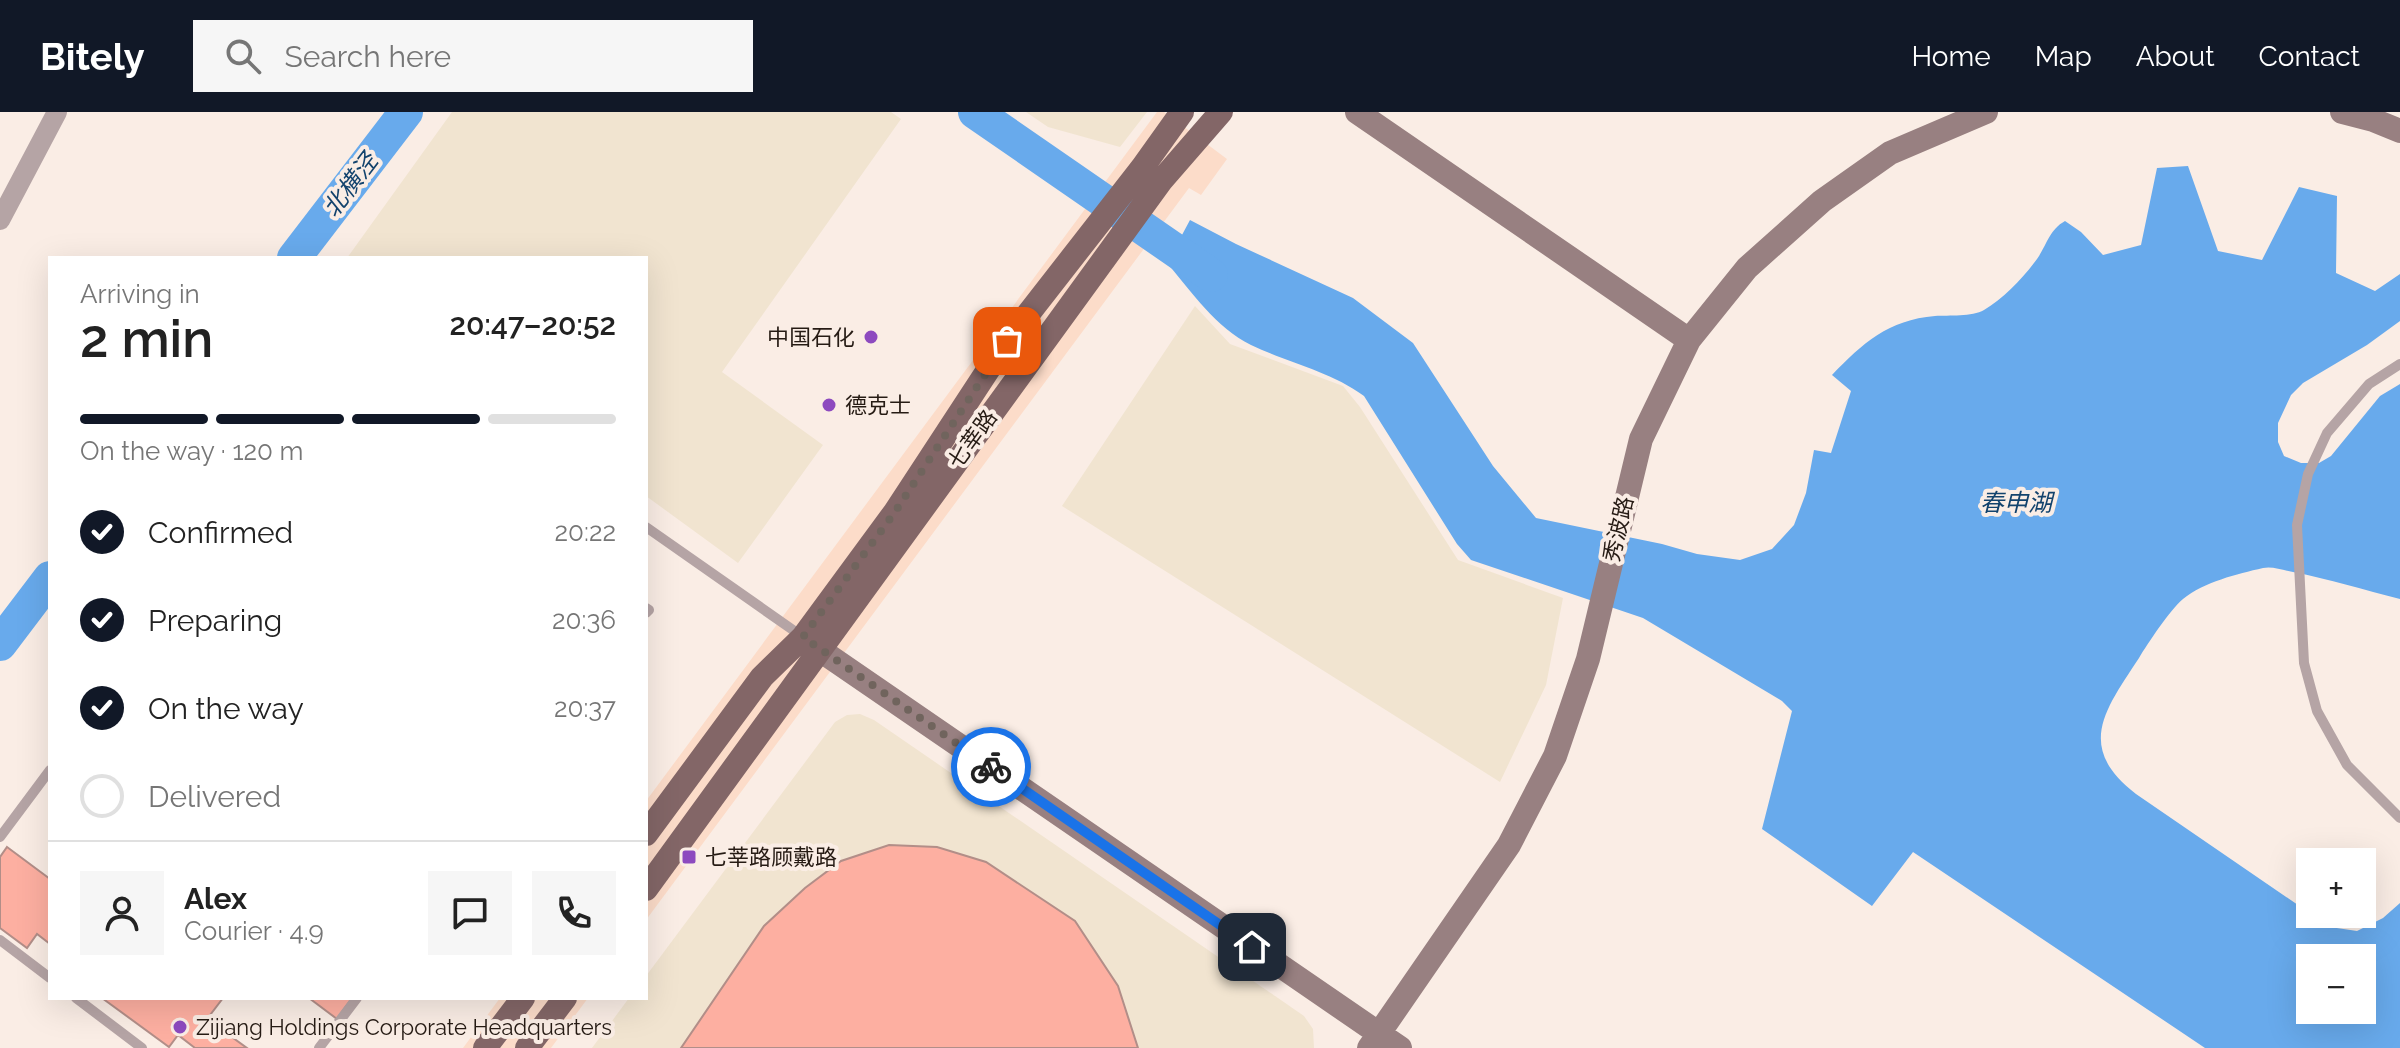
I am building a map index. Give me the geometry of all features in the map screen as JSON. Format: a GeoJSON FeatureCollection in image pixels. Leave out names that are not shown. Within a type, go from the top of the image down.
{"type":"FeatureCollection","features":[{"type":"Feature","properties":{"kind":"main road","name":"七莘路"},"geometry":{"type":"LineString","coordinates":[[648,831],[762,677],[812,643],[1109,253],[1182,112]]}},
{"type":"Feature","properties":{"kind":"main road","name":"七莘路"},"geometry":{"type":"LineString","coordinates":[[648,886],[812,643],[1007,341],[1090,234],[1221,112]]}},
{"type":"Feature","properties":{"kind":"main road"},"geometry":{"type":"LineString","coordinates":[[485,1048],[521,1000]]}},
{"type":"Feature","properties":{"kind":"main road"},"geometry":{"type":"LineString","coordinates":[[527,1048],[563,1000]]}},
{"type":"Feature","properties":{"kind":"street"},"geometry":{"type":"LineString","coordinates":[[0,220],[57,112]]}},
{"type":"Feature","properties":{"kind":"street"},"geometry":{"type":"LineString","coordinates":[[1357,112],[1689,340]]}},
{"type":"Feature","properties":{"kind":"street","name":"秀波路"},"geometry":{"type":"LineString","coordinates":[[1383,1043],[1509,845],[1555,756],[1588,659],[1623,502],[1641,439],[1689,340],[1747,268],[1822,201],[1890,153],[1986,112]]}},
{"type":"Feature","properties":{"kind":"street"},"geometry":{"type":"LineString","coordinates":[[2342,112],[2400,131]]}},
{"type":"Feature","properties":{"kind":"street"},"geometry":{"type":"LineString","coordinates":[[812,643],[1383,1043]]}},
{"type":"Feature","properties":{"kind":"lane"},"geometry":{"type":"LineString","coordinates":[[2400,364],[2369,384],[2327,433],[2308,474],[2297,525],[2304,663],[2317,711],[2347,765],[2400,818]]}},
{"type":"Feature","properties":{"kind":"lane"},"geometry":{"type":"LineString","coordinates":[[648,528],[812,643]]}},
{"type":"Feature","properties":{"kind":"lane"},"geometry":{"type":"LineString","coordinates":[[0,837],[48,773]]}},
{"type":"Feature","properties":{"kind":"lane"},"geometry":{"type":"LineString","coordinates":[[0,940],[48,976]]}},
{"type":"Feature","properties":{"kind":"lane"},"geometry":{"type":"LineString","coordinates":[[79,1000],[142,1048]]}},
{"type":"Feature","properties":{"kind":"lane"},"geometry":{"type":"LineString","coordinates":[[319,1048],[355,1000]]}},
{"type":"Feature","properties":{"kind":"shaded area"},"geometry":{"type":"Polygon","coordinates":[[[452,112],[891,112],[901,119],[722,372],[823,445],[738,563],[648,497],[648,256],[348,256],[452,112]]]}},
{"type":"Feature","properties":{"kind":"shaded area"},"geometry":{"type":"Polygon","coordinates":[[[1026,112],[1147,112],[1120,147],[1048,127],[1026,112]]]}},
{"type":"Feature","properties":{"kind":"shaded area"},"geometry":{"type":"Polygon","coordinates":[[[1157,112],[1164,112],[1227,159],[1201,195],[1189,188],[648,917],[648,798],[1157,112]]]}},
{"type":"Feature","properties":{"kind":"shaded area"},"geometry":{"type":"Polygon","coordinates":[[[1195,306],[1230,344],[1343,386],[1360,407],[1458,560],[1563,598],[1546,685],[1500,782],[1062,506],[1195,306]]]}},
{"type":"Feature","properties":{"kind":"shaded area"},"geometry":{"type":"Polygon","coordinates":[[[860,714],[874,720],[1304,1016],[1313,1029],[1314,1048],[592,1048],[628,1000],[648,1000],[648,973],[835,722],[847,715],[860,714]]]}},
{"type":"Feature","properties":{"kind":"shaded area"},"geometry":{"type":"Polygon","coordinates":[[[499,1000],[587,1000],[551,1048],[463,1048],[499,1000]]]}},
{"type":"Feature","properties":{"kind":"water","name":"春申湖"},"geometry":{"type":"Polygon","coordinates":[[[2188,166],[2218,251],[2262,260],[2299,187],[2337,196],[2336,273],[2375,291],[2400,274],[2400,321],[2367,345],[2303,383],[2291,395],[2278,423],[2278,442],[2284,456],[2301,463],[2319,463],[2331,456],[2380,396],[2400,384],[2400,599],[2270,568],[2211,583],[2183,599],[2153,636],[2107,711],[2101,744],[2106,760],[2117,777],[2136,794],[2296,904],[2296,928],[2357,931],[2376,928],[2376,922],[2400,903],[2400,1048],[2205,1048],[1913,852],[1872,906],[1762,829],[1792,711],[1782,701],[1643,618],[1471,560],[1457,544],[1364,396],[1337,380],[1238,338],[1205,308],[1167,263],[1190,220],[1353,298],[1413,343],[1493,466],[1536,518],[1697,554],[1740,560],[1772,549],[1794,525],[1806,493],[1814,450],[1831,453],[1851,391],[1832,375],[1866,343],[1903,322],[1984,310],[2019,280],[2037,259],[2052,233],[2065,221],[2081,232],[2103,255],[2141,245],[2157,168],[2188,166]]]}},
{"type":"Feature","properties":{"kind":"building"},"geometry":{"type":"Polygon","coordinates":[[[889,845],[937,847],[986,862],[1075,921],[1118,986],[1138,1048],[681,1048],[764,926],[805,888],[841,861],[889,845]]]}},
{"type":"Feature","properties":{"kind":"building"},"geometry":{"type":"Polygon","coordinates":[[[7,847],[48,878],[48,942],[37,934],[27,948],[0,928],[0,857],[7,847]]]}},
{"type":"Feature","properties":{"kind":"building","name":"Zijiang Holdings Corporate Headquarters"},"geometry":{"type":"Polygon","coordinates":[[[105,1000],[221,1000],[207,1019],[247,1048],[195,1048],[178,1035],[169,1047],[105,1000]]]}},
{"type":"Feature","properties":{"kind":"building","name":"Zijiang Holdings Corporate Headquarters"},"geometry":{"type":"Polygon","coordinates":[[[312,1000],[351,1000],[337,1019],[312,1000]]]}},
{"type":"Feature","properties":{"kind":"waterway","name":"北横泾"},"geometry":{"type":"LineString","coordinates":[[296,256],[406,112]]}},
{"type":"Feature","properties":{"kind":"waterway"},"geometry":{"type":"LineString","coordinates":[[975,112],[1211,275]]}},
{"type":"Feature","properties":{"kind":"waterway","name":"北横泾"},"geometry":{"type":"LineString","coordinates":[[0,644],[48,581]]}},
{"type":"Feature","properties":{"kind":"way so far"},"geometry":{"type":"LineString","coordinates":[[991,767],[803,637],[895,512],[1007,341]]}},
{"type":"Feature","properties":{"kind":"place","name":"中国石化"},"geometry":{"type":"Point","coordinates":[871,337]}},
{"type":"Feature","properties":{"kind":"place","name":"德克士"},"geometry":{"type":"Point","coordinates":[829,405]}},
{"type":"Feature","properties":{"kind":"place","name":"七莘路顾戴路"},"geometry":{"type":"Point","coordinates":[689,857]}},
{"type":"Feature","properties":{"kind":"place","name":"Zijiang Holdings Corporate Headquarters"},"geometry":{"type":"Point","coordinates":[180,1027]}},
{"type":"Feature","properties":{"kind":"route"},"geometry":{"type":"LineString","coordinates":[[991,767],[1252,947]]}}]}
